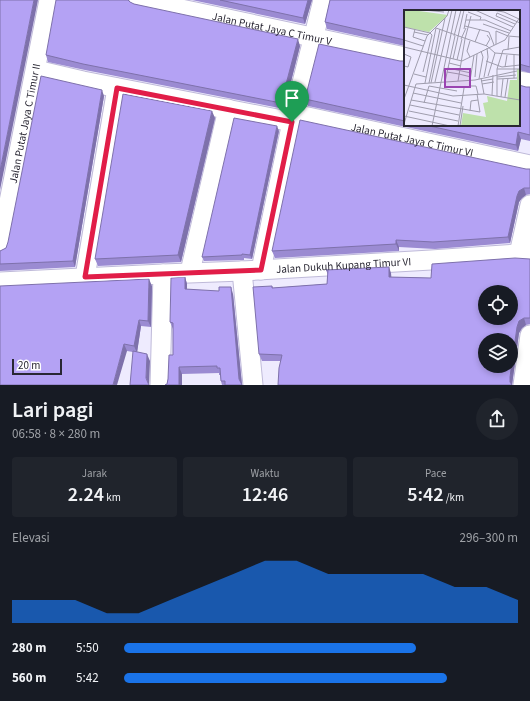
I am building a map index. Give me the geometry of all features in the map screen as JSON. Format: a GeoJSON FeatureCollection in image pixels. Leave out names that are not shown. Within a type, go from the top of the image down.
{"type":"FeatureCollection","features":[{"type":"Feature","properties":{"kind":"street","name":"Jalan Putat Jaya C Timur II"},"geometry":{"type":"LineString","coordinates":[[0,247],[50,0]]}},
{"type":"Feature","properties":{"kind":"street","name":"Jalan Putat Jaya C Timur V"},"geometry":{"type":"LineString","coordinates":[[139,0],[404,58]]}},
{"type":"Feature","properties":{"kind":"street"},"geometry":{"type":"LineString","coordinates":[[253,385],[252,271],[323,0]]}},
{"type":"Feature","properties":{"kind":"street","name":"Jalan Putat Jaya C Timur VI"},"geometry":{"type":"LineString","coordinates":[[36,70],[117,88],[228,109],[293,118],[530,165]]}},
{"type":"Feature","properties":{"kind":"street"},"geometry":{"type":"LineString","coordinates":[[520,81],[530,83]]}},
{"type":"Feature","properties":{"kind":"street"},"geometry":{"type":"LineString","coordinates":[[85,277],[117,88]]}},
{"type":"Feature","properties":{"kind":"street"},"geometry":{"type":"LineString","coordinates":[[190,272],[228,109]]}},
{"type":"Feature","properties":{"kind":"street"},"geometry":{"type":"LineString","coordinates":[[524,254],[530,205]]}},
{"type":"Feature","properties":{"kind":"street","name":"Jalan Dukuh Kupang Timur VI"},"geometry":{"type":"LineString","coordinates":[[0,282],[190,272],[252,271],[524,254]]}},
{"type":"Feature","properties":{"kind":"street"},"geometry":{"type":"LineString","coordinates":[[160,385],[163,274]]}},
{"type":"Feature","properties":{"kind":"street"},"geometry":{"type":"LineString","coordinates":[[523,385],[529,361],[530,336]]}},
{"type":"Feature","properties":{"kind":"building"},"geometry":{"type":"Polygon","coordinates":[[[0,0],[34,0],[0,171],[0,0]]]}},
{"type":"Feature","properties":{"kind":"building"},"geometry":{"type":"Polygon","coordinates":[[[56,0],[128,0],[134,4],[298,39],[281,103],[83,64],[46,55],[56,0]]]}},
{"type":"Feature","properties":{"kind":"building"},"geometry":{"type":"Polygon","coordinates":[[[220,0],[308,0],[303,18],[220,0]]]}},
{"type":"Feature","properties":{"kind":"building"},"geometry":{"type":"Polygon","coordinates":[[[330,0],[530,0],[530,67],[520,64],[520,10],[404,10],[404,40],[325,22],[330,0]]]}},
{"type":"Feature","properties":{"kind":"building"},"geometry":{"type":"Polygon","coordinates":[[[319,44],[404,61],[404,121],[305,99],[319,44]]]}},
{"type":"Feature","properties":{"kind":"building"},"geometry":{"type":"Polygon","coordinates":[[[41,76],[102,90],[73,261],[0,264],[0,251],[6,248],[8,242],[41,76]]]}},
{"type":"Feature","properties":{"kind":"building"},"geometry":{"type":"Polygon","coordinates":[[[520,85],[530,87],[530,135],[518,132],[516,145],[430,126],[520,126],[520,85]]]}},
{"type":"Feature","properties":{"kind":"building"},"geometry":{"type":"Polygon","coordinates":[[[123,94],[212,111],[178,255],[95,259],[123,94]]]}},
{"type":"Feature","properties":{"kind":"building"},"geometry":{"type":"Polygon","coordinates":[[[234,118],[277,126],[250,255],[242,254],[202,257],[234,118]]]}},
{"type":"Feature","properties":{"kind":"building"},"geometry":{"type":"Polygon","coordinates":[[[300,120],[530,169],[530,188],[524,188],[519,191],[508,237],[433,242],[396,240],[396,244],[272,251],[300,120]]]}},
{"type":"Feature","properties":{"kind":"building"},"geometry":{"type":"Polygon","coordinates":[[[515,258],[530,259],[530,318],[524,318],[519,321],[518,324],[518,285],[478,285],[478,325],[518,325],[516,333],[478,333],[478,373],[511,373],[510,382],[512,385],[278,385],[279,368],[282,355],[259,354],[253,287],[272,286],[272,288],[327,284],[328,270],[326,270],[389,267],[389,277],[431,278],[432,264],[515,258]]]}},
{"type":"Feature","properties":{"kind":"building"},"geometry":{"type":"Polygon","coordinates":[[[185,277],[185,289],[219,291],[219,287],[231,287],[239,379],[242,385],[225,385],[225,381],[221,381],[220,368],[217,368],[217,366],[179,367],[179,385],[165,385],[167,384],[168,379],[169,355],[173,355],[173,323],[170,322],[171,278],[185,277]]]}},
{"type":"Feature","properties":{"kind":"building"},"geometry":{"type":"Polygon","coordinates":[[[149,279],[148,321],[139,320],[134,346],[124,344],[113,385],[0,385],[0,286],[149,279]]]}},
{"type":"Feature","properties":{"kind":"building"},"geometry":{"type":"Polygon","coordinates":[[[133,351],[147,354],[146,378],[149,385],[130,385],[133,351]]]}},
{"type":"Feature","properties":{"kind":"route"},"geometry":{"type":"LineString","coordinates":[[117,88],[292,122],[261,270],[85,277],[117,88]]}}]}
